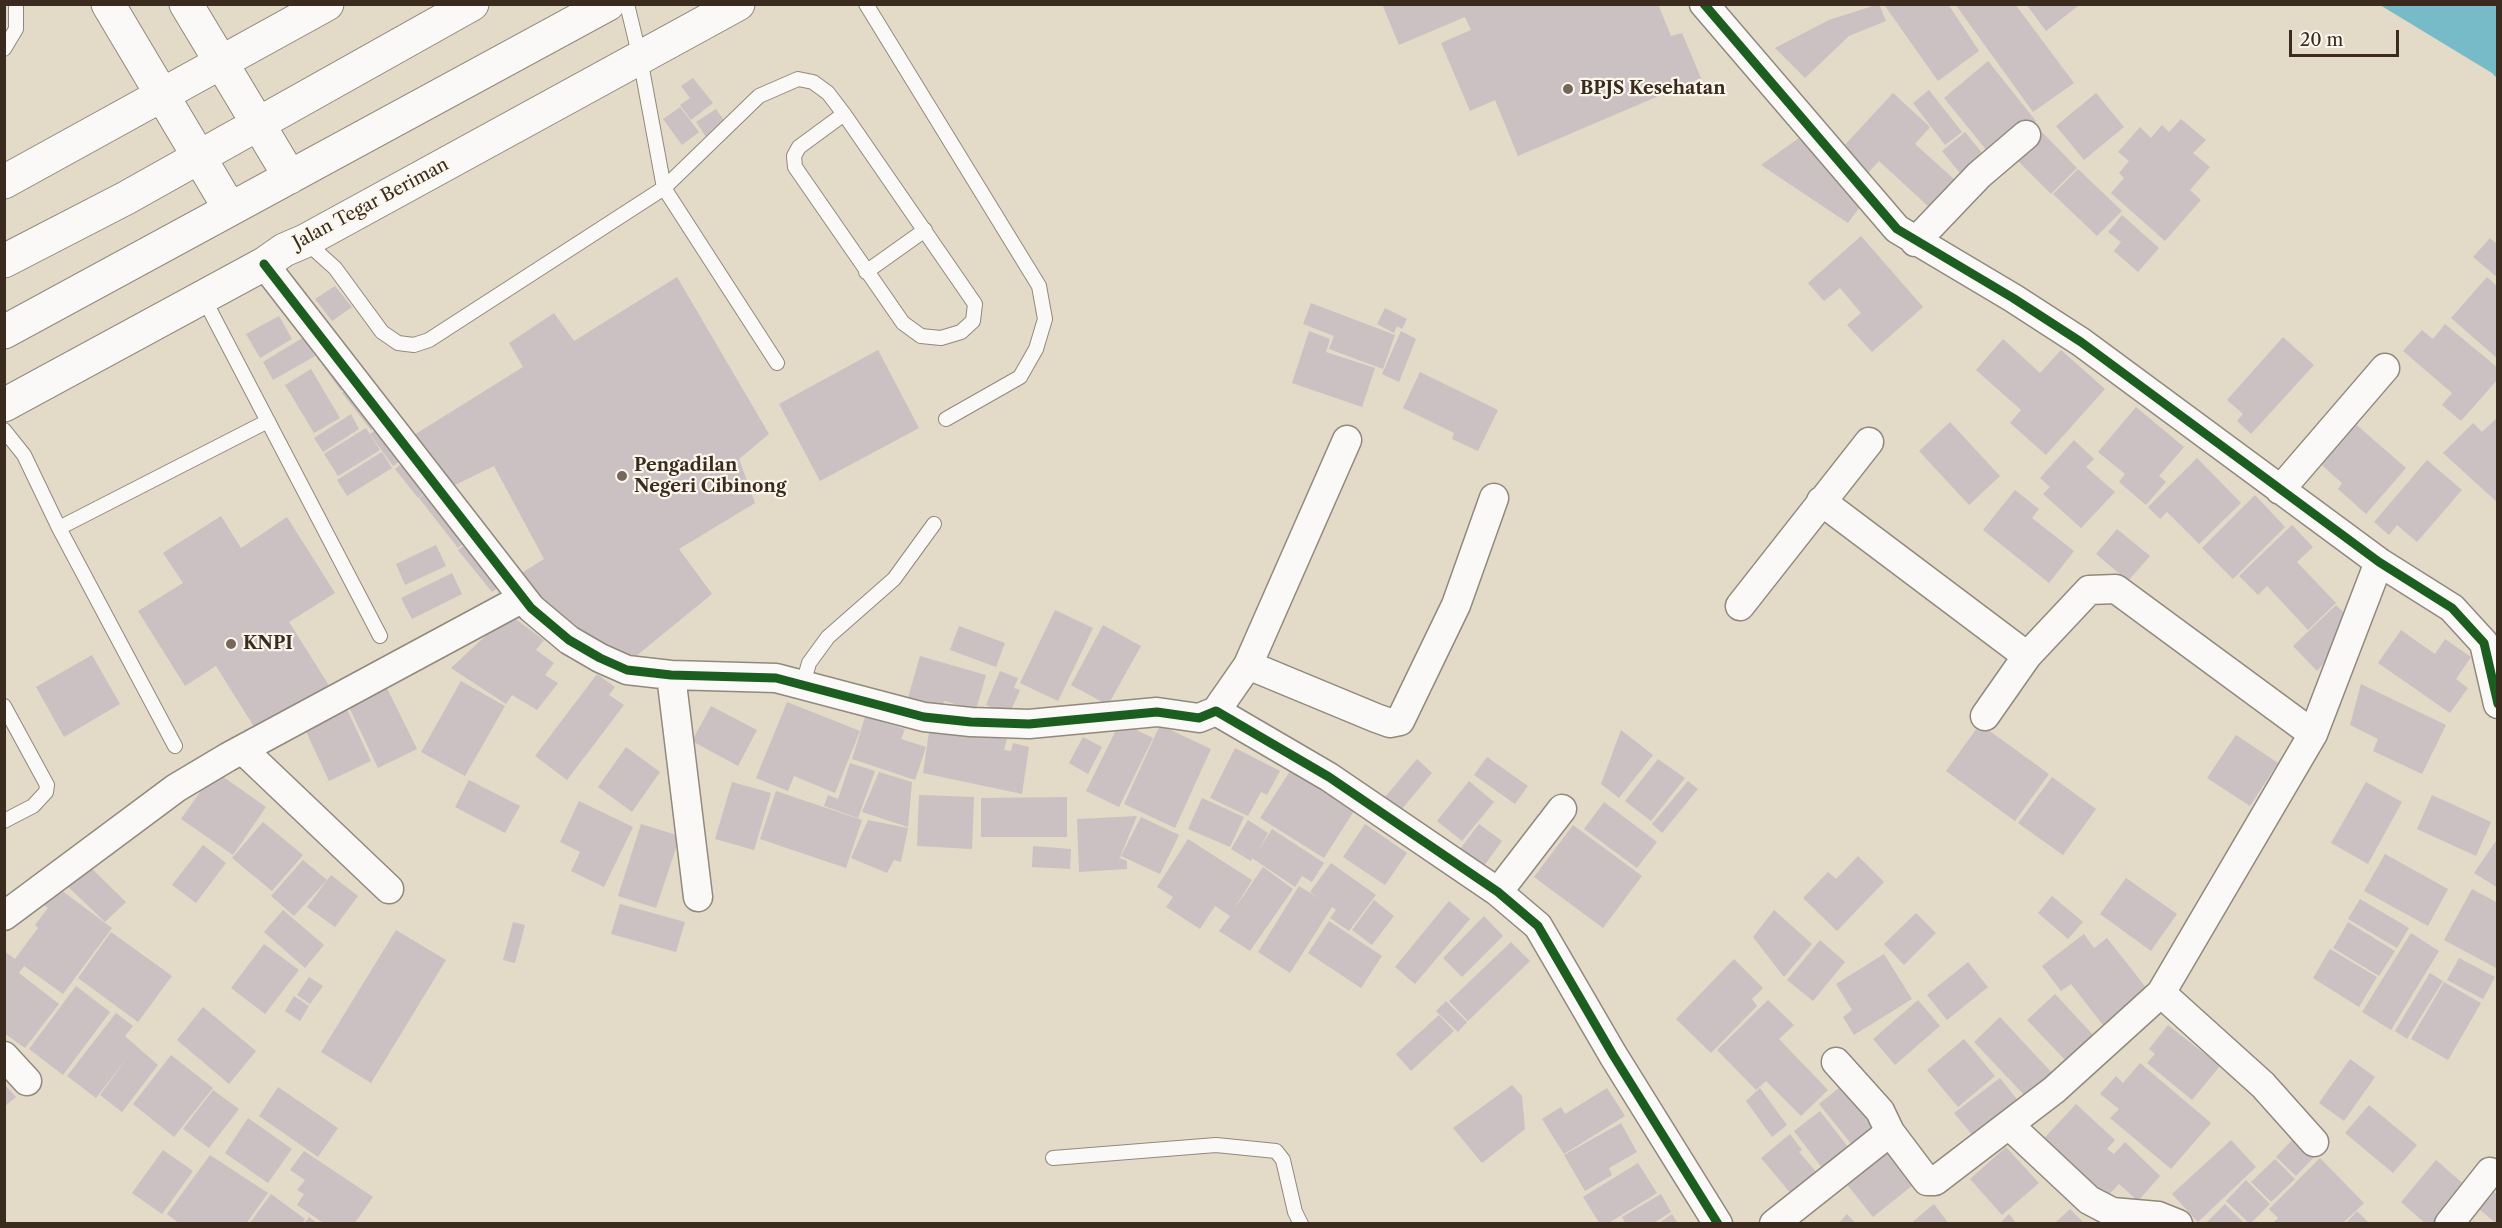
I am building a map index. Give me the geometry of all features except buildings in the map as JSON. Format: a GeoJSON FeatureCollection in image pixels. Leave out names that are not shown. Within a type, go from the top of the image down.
{"type":"FeatureCollection","features":[{"type":"Feature","properties":{"kind":"main road"},"geometry":{"type":"LineString","coordinates":[[108,4],[230,209]]}},
{"type":"Feature","properties":{"kind":"main road"},"geometry":{"type":"LineString","coordinates":[[186,4],[290,177]]}},
{"type":"Feature","properties":{"kind":"main road"},"geometry":{"type":"LineString","coordinates":[[4,182],[327,4]]}},
{"type":"Feature","properties":{"kind":"main road"},"geometry":{"type":"LineString","coordinates":[[4,261],[200,156],[472,4]]}},
{"type":"Feature","properties":{"kind":"main road"},"geometry":{"type":"LineString","coordinates":[[4,332],[608,4]]}},
{"type":"Feature","properties":{"kind":"main road","name":"Jalan Tegar Beriman"},"geometry":{"type":"LineString","coordinates":[[4,405],[738,4]]}},
{"type":"Feature","properties":{"kind":"street"},"geometry":{"type":"LineString","coordinates":[[1704,4],[1897,229],[1915,242],[2013,298],[2080,342],[2379,562],[2451,608],[2467,621],[2484,643],[2498,704]]}},
{"type":"Feature","properties":{"kind":"street"},"geometry":{"type":"LineString","coordinates":[[1915,242],[1979,175],[2026,135]]}},
{"type":"Feature","properties":{"kind":"street"},"geometry":{"type":"LineString","coordinates":[[264,264],[531,608],[569,640],[627,670],[671,675],[756,676],[803,684],[924,717],[971,722],[1029,724],[1157,712],[1199,718],[1216,711],[1248,665],[1347,441]]}},
{"type":"Feature","properties":{"kind":"street"},"geometry":{"type":"LineString","coordinates":[[2280,490],[2385,368]]}},
{"type":"Feature","properties":{"kind":"street"},"geometry":{"type":"LineString","coordinates":[[1740,606],[1869,442]]}},
{"type":"Feature","properties":{"kind":"street"},"geometry":{"type":"LineString","coordinates":[[1248,665],[1376,718],[1390,723],[1400,721],[1456,605],[1494,498]]}},
{"type":"Feature","properties":{"kind":"street"},"geometry":{"type":"LineString","coordinates":[[1821,501],[2027,656]]}},
{"type":"Feature","properties":{"kind":"street"},"geometry":{"type":"LineString","coordinates":[[1836,1062],[1880,1111],[1890,1132],[1926,1181],[1935,1181],[2054,1090],[2161,993],[2313,734],[2379,562]]}},
{"type":"Feature","properties":{"kind":"street"},"geometry":{"type":"LineString","coordinates":[[1984,716],[2027,656],[2089,590],[2116,589],[2313,734]]}},
{"type":"Feature","properties":{"kind":"street"},"geometry":{"type":"LineString","coordinates":[[4,916],[176,788],[523,598]]}},
{"type":"Feature","properties":{"kind":"street"},"geometry":{"type":"LineString","coordinates":[[671,675],[698,897]]}},
{"type":"Feature","properties":{"kind":"street"},"geometry":{"type":"LineString","coordinates":[[1216,711],[1329,777],[1498,892],[1538,926],[1613,1055],[1718,1224]]}},
{"type":"Feature","properties":{"kind":"street"},"geometry":{"type":"LineString","coordinates":[[243,750],[389,889]]}},
{"type":"Feature","properties":{"kind":"street"},"geometry":{"type":"LineString","coordinates":[[1498,892],[1562,809]]}},
{"type":"Feature","properties":{"kind":"street"},"geometry":{"type":"LineString","coordinates":[[2161,993],[2263,1085],[2314,1142]]}},
{"type":"Feature","properties":{"kind":"street"},"geometry":{"type":"LineString","coordinates":[[4,1056],[27,1081]]}},
{"type":"Feature","properties":{"kind":"street"},"geometry":{"type":"LineString","coordinates":[[2009,1125],[2089,1200],[2112,1212],[2158,1216],[2178,1224]]}},
{"type":"Feature","properties":{"kind":"street"},"geometry":{"type":"LineString","coordinates":[[1774,1224],[1890,1132]]}},
{"type":"Feature","properties":{"kind":"street"},"geometry":{"type":"LineString","coordinates":[[2449,1224],[2490,1172]]}},
{"type":"Feature","properties":{"kind":"lane"},"geometry":{"type":"LineString","coordinates":[[4,49],[16,29],[16,4]]}},
{"type":"Feature","properties":{"kind":"lane"},"geometry":{"type":"LineString","coordinates":[[627,4],[640,58],[664,188],[777,363]]}},
{"type":"Feature","properties":{"kind":"lane"},"geometry":{"type":"LineString","coordinates":[[866,4],[1039,286],[1045,319],[1036,349],[1020,377],[946,419]]}},
{"type":"Feature","properties":{"kind":"lane"},"geometry":{"type":"LineString","coordinates":[[305,241],[335,268],[382,332],[398,343],[414,345],[429,340],[664,188],[759,96],[782,84],[798,79],[813,82],[828,93],[844,114],[925,230],[975,304],[973,321],[961,332],[941,338],[921,336],[903,323],[795,167],[794,156],[799,147],[844,114]]}},
{"type":"Feature","properties":{"kind":"lane"},"geometry":{"type":"LineString","coordinates":[[866,272],[925,230]]}},
{"type":"Feature","properties":{"kind":"lane"},"geometry":{"type":"LineString","coordinates":[[203,297],[380,636]]}},
{"type":"Feature","properties":{"kind":"lane"},"geometry":{"type":"LineString","coordinates":[[59,528],[268,421]]}},
{"type":"Feature","properties":{"kind":"lane"},"geometry":{"type":"LineString","coordinates":[[4,430],[24,456],[59,528],[175,746]]}},
{"type":"Feature","properties":{"kind":"lane"},"geometry":{"type":"LineString","coordinates":[[803,684],[809,663],[828,637],[894,579],[934,524]]}},
{"type":"Feature","properties":{"kind":"lane"},"geometry":{"type":"LineString","coordinates":[[4,706],[47,785],[46,792],[33,806],[4,822]]}},
{"type":"Feature","properties":{"kind":"lane"},"geometry":{"type":"LineString","coordinates":[[1053,1158],[1216,1144],[1276,1151],[1283,1160],[1295,1212],[1301,1224]]}},
{"type":"Feature","properties":{"kind":"water"},"geometry":{"type":"Polygon","coordinates":[[[2380,5],[2497,5],[2497,78],[2492,73],[2380,5]]]}},
{"type":"Feature","properties":{"kind":"cycle path"},"geometry":{"type":"LineString","coordinates":[[1704,4],[1897,229],[2013,298],[2081,342],[2379,562],[2452,608],[2484,643],[2498,704]]}},
{"type":"Feature","properties":{"kind":"cycle path"},"geometry":{"type":"LineString","coordinates":[[264,264],[531,608],[569,640],[600,658],[627,670],[671,675],[776,678],[924,717],[971,722],[1029,724],[1157,712],[1199,718],[1216,711],[1329,777],[1498,892],[1538,926],[1613,1055],[1718,1224]]}},
{"type":"Feature","properties":{"kind":"place","name":"BPJS Kesehatan"},"geometry":{"type":"Point","coordinates":[1568,89]}},
{"type":"Feature","properties":{"kind":"place","name":"Pengadilan Negeri Cibinong"},"geometry":{"type":"Point","coordinates":[622,476]}},
{"type":"Feature","properties":{"kind":"place","name":"KNPI"},"geometry":{"type":"Point","coordinates":[231,644]}}]}
